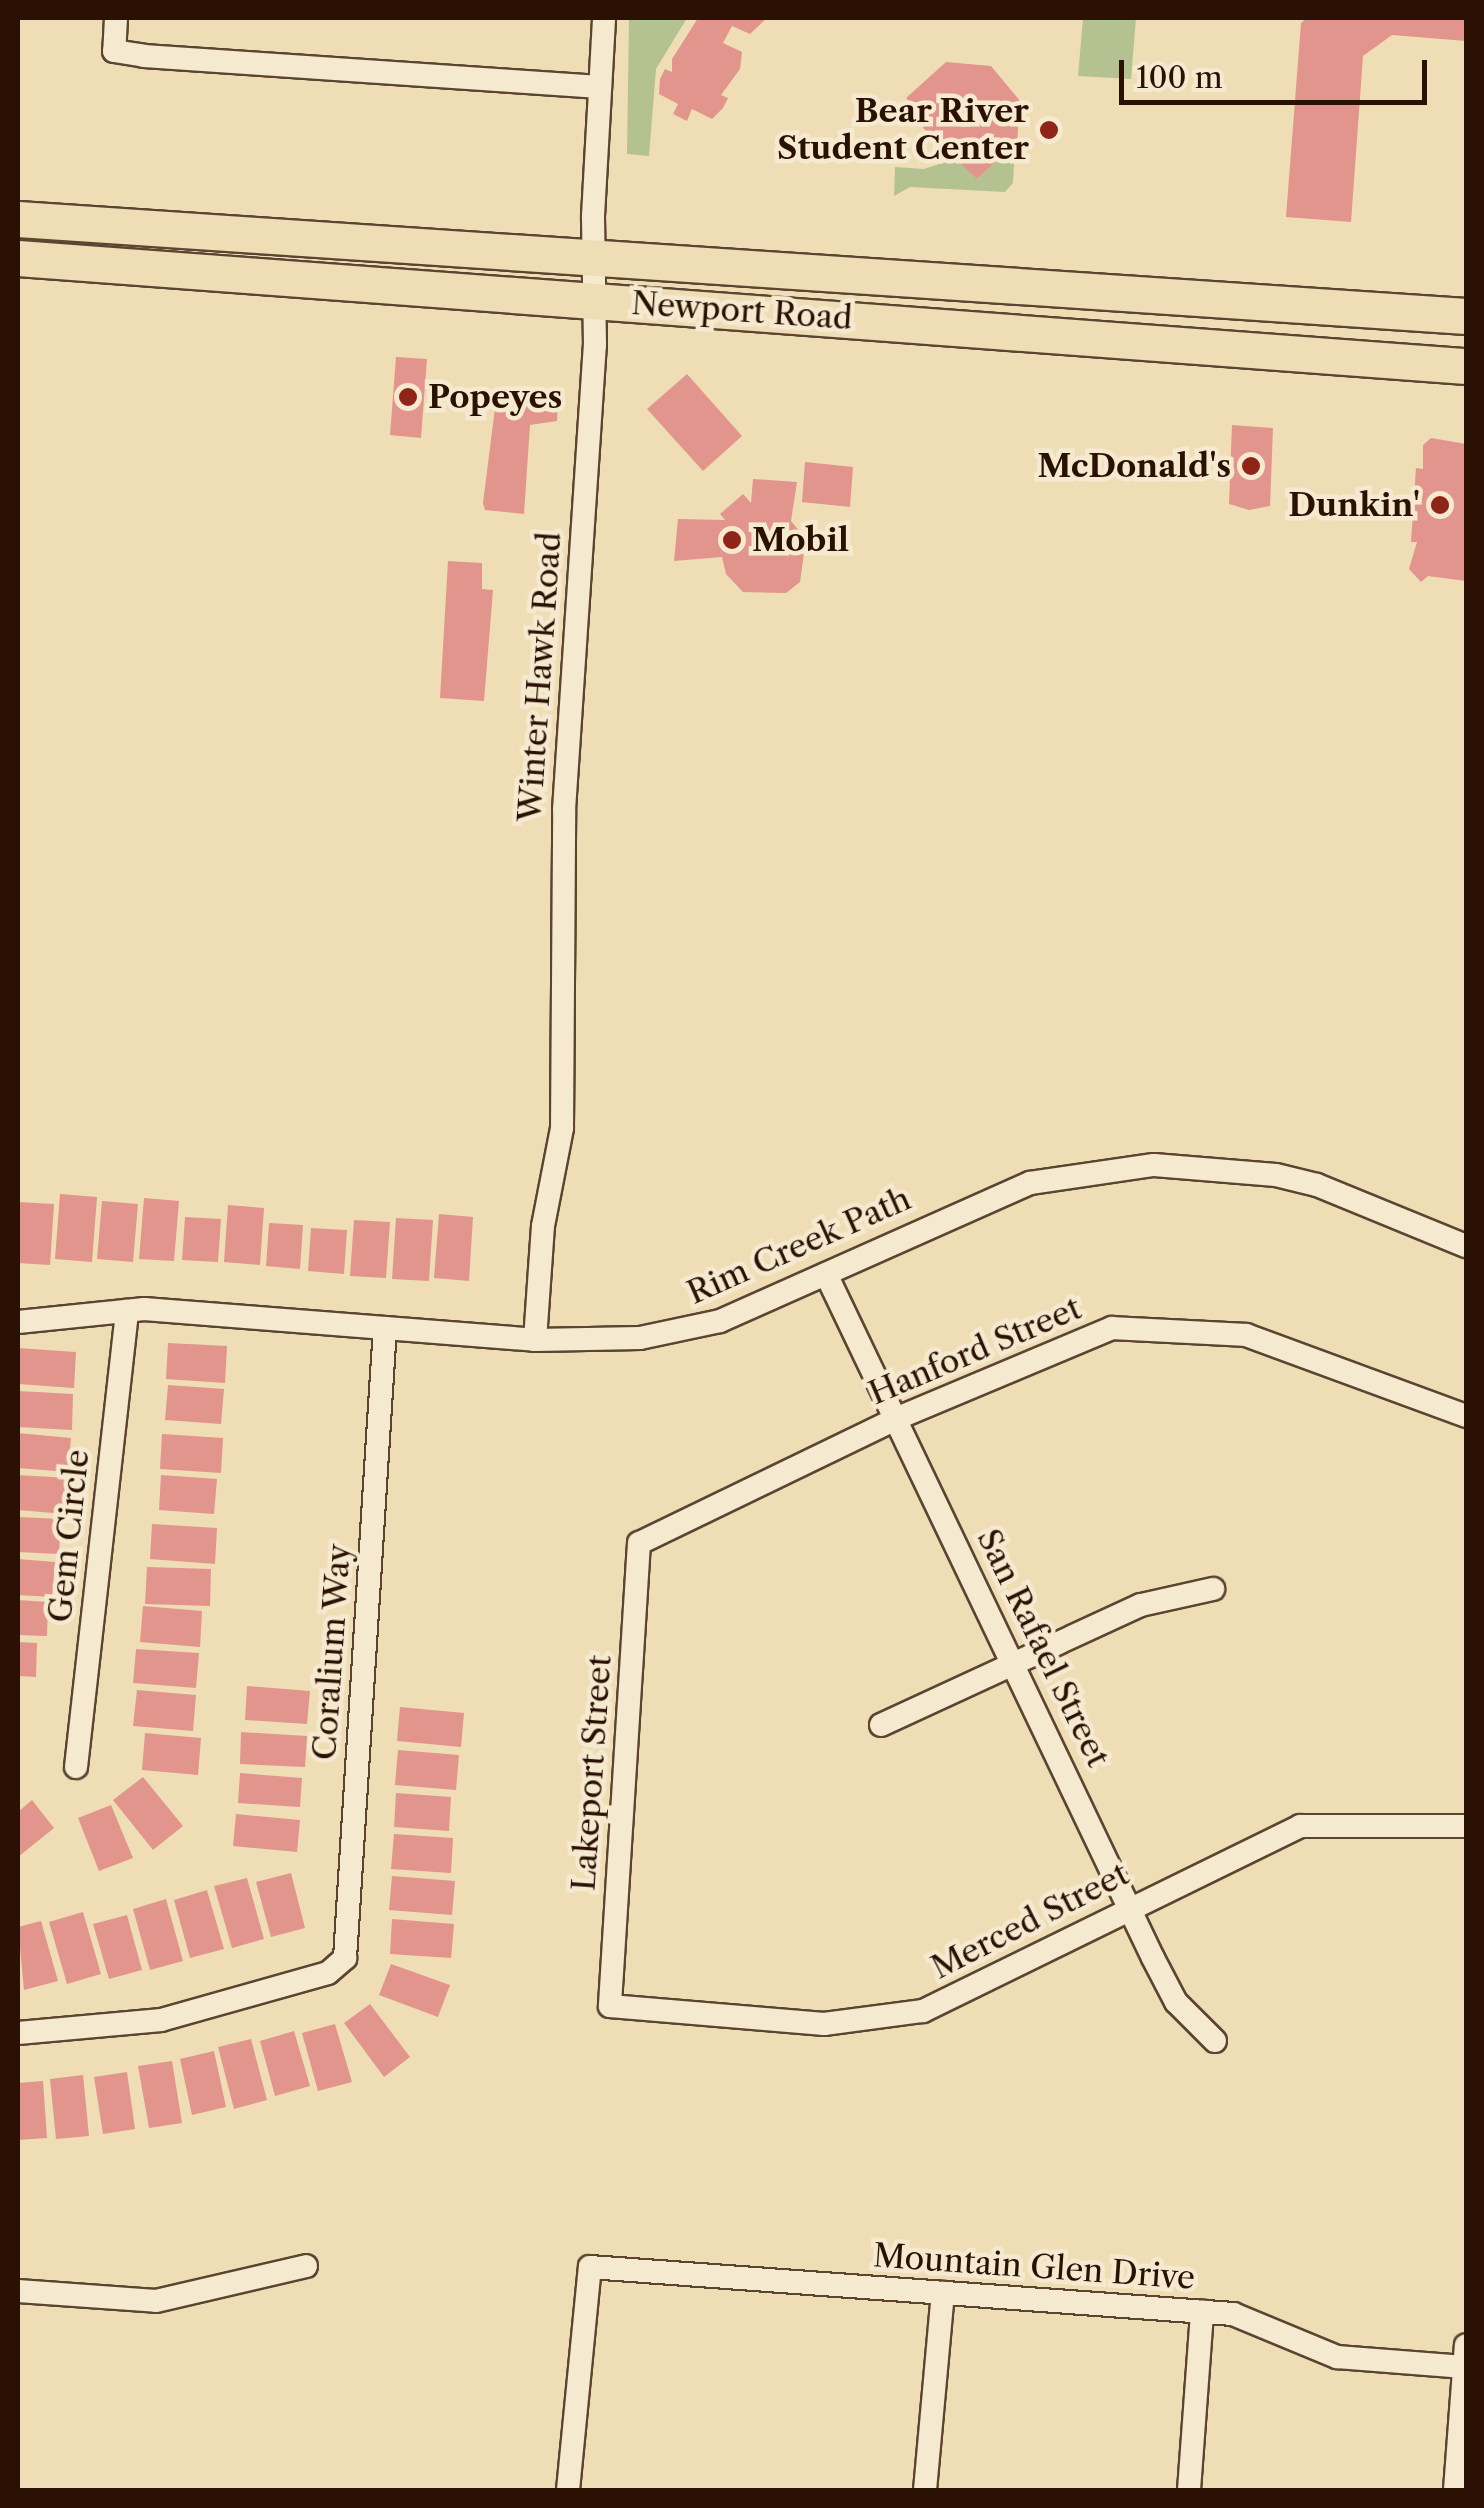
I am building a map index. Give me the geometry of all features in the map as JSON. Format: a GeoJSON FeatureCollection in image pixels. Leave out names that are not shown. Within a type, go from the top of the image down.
{"type":"FeatureCollection","features":[{"type":"Feature","properties":{"kind":"main road","name":"Newport Road"},"geometry":{"type":"LineString","coordinates":[[18,219],[1382,310]]}},
{"type":"Feature","properties":{"kind":"main road","name":"Newport Road"},"geometry":{"type":"LineString","coordinates":[[18,258],[1466,366]]}},
{"type":"Feature","properties":{"kind":"main road"},"geometry":{"type":"LineString","coordinates":[[1073,336],[1110,314],[1294,328],[1382,310],[1466,316]]}},
{"type":"Feature","properties":{"kind":"street"},"geometry":{"type":"LineString","coordinates":[[116,18],[114,50],[600,87]]}},
{"type":"Feature","properties":{"kind":"street","name":"Winter Hawk Road"},"geometry":{"type":"LineString","coordinates":[[535,1340],[543,1226],[562,1128],[564,810],[597,301],[594,255],[604,18]]}},
{"type":"Feature","properties":{"kind":"street","name":"Rim Creek Path"},"geometry":{"type":"LineString","coordinates":[[18,1322],[128,1311],[535,1340],[614,1340],[694,1328],[1030,1183],[1154,1165],[1276,1174],[1318,1185],[1466,1246]]}},
{"type":"Feature","properties":{"kind":"street","name":"San Rafael Street"},"geometry":{"type":"LineString","coordinates":[[826,1274],[1176,2002],[1215,2040]]}},
{"type":"Feature","properties":{"kind":"street","name":"Gem Circle"},"geometry":{"type":"LineString","coordinates":[[76,1768],[128,1311]]}},
{"type":"Feature","properties":{"kind":"street","name":"Hanford Street"},"geometry":{"type":"LineString","coordinates":[[639,1544],[896,1419],[1112,1328],[1162,1326],[1246,1335],[1466,1416]]}},
{"type":"Feature","properties":{"kind":"street","name":"Coralium Way"},"geometry":{"type":"LineString","coordinates":[[18,2033],[161,2020],[328,1974],[344,1958],[385,1328]]}},
{"type":"Feature","properties":{"kind":"street","name":"Lakeport Street"},"geometry":{"type":"LineString","coordinates":[[610,2006],[639,1544]]}},
{"type":"Feature","properties":{"kind":"street"},"geometry":{"type":"LineString","coordinates":[[881,1725],[1016,1666],[1141,1605],[1212,1589]]}},
{"type":"Feature","properties":{"kind":"street","name":"Merced Street"},"geometry":{"type":"LineString","coordinates":[[610,2006],[824,2024],[924,2011],[1130,1906],[1300,1826],[1466,1826]]}},
{"type":"Feature","properties":{"kind":"street"},"geometry":{"type":"LineString","coordinates":[[18,2291],[156,2301],[306,2266]]}},
{"type":"Feature","properties":{"kind":"street","name":"Mountain Glen Drive"},"geometry":{"type":"LineString","coordinates":[[568,2490],[590,2267],[1233,2314],[1336,2357],[1465,2367]]}},
{"type":"Feature","properties":{"kind":"street"},"geometry":{"type":"LineString","coordinates":[[925,2490],[943,2293]]}},
{"type":"Feature","properties":{"kind":"street"},"geometry":{"type":"LineString","coordinates":[[1189,2490],[1202,2311]]}},
{"type":"Feature","properties":{"kind":"street"},"geometry":{"type":"LineString","coordinates":[[1455,2490],[1466,2345]]}},
{"type":"Feature","properties":{"kind":"green space"},"geometry":{"type":"Polygon","coordinates":[[[629,18],[687,18],[656,69],[649,156],[627,154],[629,18]]]}},
{"type":"Feature","properties":{"kind":"green space"},"geometry":{"type":"Polygon","coordinates":[[[1083,18],[1136,18],[1131,79],[1078,76],[1083,18]]]}},
{"type":"Feature","properties":{"kind":"green space"},"geometry":{"type":"Polygon","coordinates":[[[1005,154],[1014,163],[1013,183],[1005,192],[910,187],[894,196],[895,167],[924,169],[958,158],[977,179],[1005,154]]]}},
{"type":"Feature","properties":{"kind":"building"},"geometry":{"type":"Polygon","coordinates":[[[698,18],[767,18],[750,34],[732,26],[723,43],[742,52],[740,69],[721,95],[728,98],[712,119],[692,109],[687,121],[673,114],[678,104],[659,94],[660,79],[665,69],[672,72],[672,59],[698,18]]]}},
{"type":"Feature","properties":{"kind":"building"},"geometry":{"type":"Polygon","coordinates":[[[1307,18],[1466,18],[1466,41],[1392,35],[1363,56],[1351,222],[1286,217],[1301,23],[1307,18]]]}},
{"type":"Feature","properties":{"kind":"building"},"geometry":{"type":"Polygon","coordinates":[[[946,62],[991,66],[1020,101],[1017,143],[977,179],[923,128],[925,119],[906,98],[946,62]]]}},
{"type":"Feature","properties":{"kind":"building","name":"Popeyes"},"geometry":{"type":"Polygon","coordinates":[[[396,357],[427,359],[421,438],[390,435],[396,357]]]}},
{"type":"Feature","properties":{"kind":"building"},"geometry":{"type":"Polygon","coordinates":[[[687,374],[742,436],[703,471],[647,409],[687,374]]]}},
{"type":"Feature","properties":{"kind":"building"},"geometry":{"type":"Polygon","coordinates":[[[497,392],[541,394],[541,401],[558,402],[557,421],[530,425],[524,514],[485,510],[483,503],[497,392]]]}},
{"type":"Feature","properties":{"kind":"building","name":"McDonald's"},"geometry":{"type":"Polygon","coordinates":[[[1232,425],[1273,428],[1270,506],[1249,510],[1229,504],[1232,425]]]}},
{"type":"Feature","properties":{"kind":"building","name":"Dunkin'"},"geometry":{"type":"Polygon","coordinates":[[[1431,438],[1466,444],[1466,581],[1428,576],[1421,582],[1409,569],[1417,542],[1411,542],[1416,468],[1423,469],[1423,445],[1431,438]]]}},
{"type":"Feature","properties":{"kind":"building"},"geometry":{"type":"Polygon","coordinates":[[[805,462],[853,467],[850,507],[802,502],[805,462]]]}},
{"type":"Feature","properties":{"kind":"building"},"geometry":{"type":"Polygon","coordinates":[[[753,479],[797,482],[791,521],[806,539],[800,582],[786,593],[743,592],[726,574],[722,557],[674,561],[678,519],[725,520],[720,514],[743,494],[751,503],[753,479]]]}},
{"type":"Feature","properties":{"kind":"building"},"geometry":{"type":"Polygon","coordinates":[[[448,561],[482,563],[482,589],[493,590],[484,701],[440,698],[448,561]]]}},
{"type":"Feature","properties":{"kind":"building"},"geometry":{"type":"Polygon","coordinates":[[[60,1194],[97,1197],[92,1262],[55,1259],[60,1194]]]}},
{"type":"Feature","properties":{"kind":"building"},"geometry":{"type":"Polygon","coordinates":[[[144,1198],[179,1201],[174,1261],[139,1259],[144,1198]]]}},
{"type":"Feature","properties":{"kind":"building"},"geometry":{"type":"Polygon","coordinates":[[[102,1201],[138,1204],[133,1262],[97,1259],[102,1201]]]}},
{"type":"Feature","properties":{"kind":"building"},"geometry":{"type":"Polygon","coordinates":[[[18,1202],[54,1204],[50,1265],[18,1263],[18,1202]]]}},
{"type":"Feature","properties":{"kind":"building"},"geometry":{"type":"Polygon","coordinates":[[[228,1205],[264,1208],[260,1265],[224,1262],[228,1205]]]}},
{"type":"Feature","properties":{"kind":"building"},"geometry":{"type":"Polygon","coordinates":[[[439,1214],[473,1217],[469,1281],[434,1278],[439,1214]]]}},
{"type":"Feature","properties":{"kind":"building"},"geometry":{"type":"Polygon","coordinates":[[[185,1217],[221,1219],[218,1262],[182,1260],[185,1217]]]}},
{"type":"Feature","properties":{"kind":"building"},"geometry":{"type":"Polygon","coordinates":[[[396,1218],[433,1220],[429,1281],[392,1279],[396,1218]]]}},
{"type":"Feature","properties":{"kind":"building"},"geometry":{"type":"Polygon","coordinates":[[[354,1220],[390,1222],[386,1278],[350,1276],[354,1220]]]}},
{"type":"Feature","properties":{"kind":"building"},"geometry":{"type":"Polygon","coordinates":[[[269,1223],[303,1225],[300,1269],[266,1266],[269,1223]]]}},
{"type":"Feature","properties":{"kind":"building"},"geometry":{"type":"Polygon","coordinates":[[[311,1228],[347,1230],[344,1274],[308,1271],[311,1228]]]}},
{"type":"Feature","properties":{"kind":"building"},"geometry":{"type":"Polygon","coordinates":[[[168,1343],[227,1346],[225,1383],[166,1379],[168,1343]]]}},
{"type":"Feature","properties":{"kind":"building"},"geometry":{"type":"Polygon","coordinates":[[[18,1348],[76,1352],[74,1388],[18,1384],[18,1348]]]}},
{"type":"Feature","properties":{"kind":"building"},"geometry":{"type":"Polygon","coordinates":[[[168,1385],[224,1389],[221,1424],[165,1420],[168,1385]]]}},
{"type":"Feature","properties":{"kind":"building"},"geometry":{"type":"Polygon","coordinates":[[[18,1391],[73,1394],[72,1430],[18,1427],[18,1391]]]}},
{"type":"Feature","properties":{"kind":"building"},"geometry":{"type":"Polygon","coordinates":[[[18,1433],[71,1438],[68,1472],[18,1468],[18,1433]]]}},
{"type":"Feature","properties":{"kind":"building"},"geometry":{"type":"Polygon","coordinates":[[[162,1434],[223,1438],[221,1473],[160,1469],[162,1434]]]}},
{"type":"Feature","properties":{"kind":"building"},"geometry":{"type":"Polygon","coordinates":[[[18,1475],[68,1478],[65,1514],[18,1510],[18,1475]]]}},
{"type":"Feature","properties":{"kind":"building"},"geometry":{"type":"Polygon","coordinates":[[[161,1475],[217,1479],[214,1514],[159,1510],[161,1475]]]}},
{"type":"Feature","properties":{"kind":"building"},"geometry":{"type":"Polygon","coordinates":[[[18,1517],[61,1519],[59,1554],[18,1552],[18,1517]]]}},
{"type":"Feature","properties":{"kind":"building"},"geometry":{"type":"Polygon","coordinates":[[[152,1524],[217,1528],[215,1564],[150,1559],[152,1524]]]}},
{"type":"Feature","properties":{"kind":"building"},"geometry":{"type":"Polygon","coordinates":[[[18,1559],[55,1562],[52,1597],[18,1595],[18,1559]]]}},
{"type":"Feature","properties":{"kind":"building"},"geometry":{"type":"Polygon","coordinates":[[[147,1567],[211,1569],[210,1606],[145,1604],[147,1567]]]}},
{"type":"Feature","properties":{"kind":"building"},"geometry":{"type":"Polygon","coordinates":[[[18,1600],[48,1602],[47,1636],[18,1635],[18,1600]]]}},
{"type":"Feature","properties":{"kind":"building"},"geometry":{"type":"Polygon","coordinates":[[[143,1606],[202,1611],[200,1647],[140,1642],[143,1606]]]}},
{"type":"Feature","properties":{"kind":"building"},"geometry":{"type":"Polygon","coordinates":[[[18,1642],[37,1643],[36,1677],[18,1676],[18,1642]]]}},
{"type":"Feature","properties":{"kind":"building"},"geometry":{"type":"Polygon","coordinates":[[[136,1649],[199,1653],[196,1688],[133,1683],[136,1649]]]}},
{"type":"Feature","properties":{"kind":"building"},"geometry":{"type":"Polygon","coordinates":[[[247,1686],[310,1691],[307,1724],[245,1720],[247,1686]]]}},
{"type":"Feature","properties":{"kind":"building"},"geometry":{"type":"Polygon","coordinates":[[[137,1690],[196,1695],[193,1731],[133,1726],[137,1690]]]}},
{"type":"Feature","properties":{"kind":"building"},"geometry":{"type":"Polygon","coordinates":[[[400,1707],[464,1713],[461,1747],[397,1741],[400,1707]]]}},
{"type":"Feature","properties":{"kind":"building"},"geometry":{"type":"Polygon","coordinates":[[[241,1732],[307,1736],[305,1767],[240,1764],[241,1732]]]}},
{"type":"Feature","properties":{"kind":"building"},"geometry":{"type":"Polygon","coordinates":[[[145,1733],[201,1738],[198,1775],[142,1770],[145,1733]]]}},
{"type":"Feature","properties":{"kind":"building"},"geometry":{"type":"Polygon","coordinates":[[[398,1750],[459,1755],[456,1790],[395,1785],[398,1750]]]}},
{"type":"Feature","properties":{"kind":"building"},"geometry":{"type":"Polygon","coordinates":[[[240,1773],[302,1778],[300,1807],[238,1803],[240,1773]]]}},
{"type":"Feature","properties":{"kind":"building"},"geometry":{"type":"Polygon","coordinates":[[[143,1777],[183,1826],[153,1850],[113,1800],[143,1777]]]}},
{"type":"Feature","properties":{"kind":"building"},"geometry":{"type":"Polygon","coordinates":[[[396,1793],[451,1797],[449,1831],[394,1827],[396,1793]]]}},
{"type":"Feature","properties":{"kind":"building"},"geometry":{"type":"Polygon","coordinates":[[[32,1800],[54,1828],[18,1857],[18,1812],[32,1800]]]}},
{"type":"Feature","properties":{"kind":"building"},"geometry":{"type":"Polygon","coordinates":[[[111,1805],[133,1858],[99,1871],[78,1818],[111,1805]]]}},
{"type":"Feature","properties":{"kind":"building"},"geometry":{"type":"Polygon","coordinates":[[[236,1814],[300,1820],[297,1852],[233,1846],[236,1814]]]}},
{"type":"Feature","properties":{"kind":"building"},"geometry":{"type":"Polygon","coordinates":[[[394,1834],[453,1838],[451,1873],[391,1869],[394,1834]]]}},
{"type":"Feature","properties":{"kind":"building"},"geometry":{"type":"Polygon","coordinates":[[[291,1873],[305,1928],[271,1937],[256,1882],[291,1873]]]}},
{"type":"Feature","properties":{"kind":"building"},"geometry":{"type":"Polygon","coordinates":[[[392,1876],[455,1881],[452,1915],[389,1910],[392,1876]]]}},
{"type":"Feature","properties":{"kind":"building"},"geometry":{"type":"Polygon","coordinates":[[[247,1878],[264,1939],[232,1948],[214,1886],[247,1878]]]}},
{"type":"Feature","properties":{"kind":"building"},"geometry":{"type":"Polygon","coordinates":[[[207,1890],[224,1949],[190,1958],[174,1900],[207,1890]]]}},
{"type":"Feature","properties":{"kind":"building"},"geometry":{"type":"Polygon","coordinates":[[[166,1899],[183,1961],[150,1970],[133,1909],[166,1899]]]}},
{"type":"Feature","properties":{"kind":"building"},"geometry":{"type":"Polygon","coordinates":[[[83,1912],[101,1974],[67,1984],[49,1922],[83,1912]]]}},
{"type":"Feature","properties":{"kind":"building"},"geometry":{"type":"Polygon","coordinates":[[[127,1915],[142,1970],[109,1979],[93,1924],[127,1915]]]}},
{"type":"Feature","properties":{"kind":"building"},"geometry":{"type":"Polygon","coordinates":[[[392,1919],[454,1924],[451,1958],[390,1954],[392,1919]]]}},
{"type":"Feature","properties":{"kind":"building"},"geometry":{"type":"Polygon","coordinates":[[[41,1921],[58,1981],[24,1990],[18,1927],[41,1921]]]}},
{"type":"Feature","properties":{"kind":"building"},"geometry":{"type":"Polygon","coordinates":[[[391,1964],[450,1985],[438,2017],[379,1995],[391,1964]]]}},
{"type":"Feature","properties":{"kind":"building"},"geometry":{"type":"Polygon","coordinates":[[[370,2004],[410,2057],[384,2077],[344,2023],[370,2004]]]}},
{"type":"Feature","properties":{"kind":"building"},"geometry":{"type":"Polygon","coordinates":[[[335,2024],[352,2082],[318,2091],[302,2033],[335,2024]]]}},
{"type":"Feature","properties":{"kind":"building"},"geometry":{"type":"Polygon","coordinates":[[[294,2031],[310,2086],[275,2096],[260,2041],[294,2031]]]}},
{"type":"Feature","properties":{"kind":"building"},"geometry":{"type":"Polygon","coordinates":[[[251,2039],[267,2100],[234,2109],[218,2047],[251,2039]]]}},
{"type":"Feature","properties":{"kind":"building"},"geometry":{"type":"Polygon","coordinates":[[[214,2051],[226,2107],[192,2115],[180,2059],[214,2051]]]}},
{"type":"Feature","properties":{"kind":"building"},"geometry":{"type":"Polygon","coordinates":[[[172,2061],[182,2123],[149,2128],[138,2066],[172,2061]]]}},
{"type":"Feature","properties":{"kind":"building"},"geometry":{"type":"Polygon","coordinates":[[[127,2072],[135,2129],[103,2134],[94,2077],[127,2072]]]}},
{"type":"Feature","properties":{"kind":"building"},"geometry":{"type":"Polygon","coordinates":[[[83,2075],[89,2136],[56,2139],[50,2079],[83,2075]]]}},
{"type":"Feature","properties":{"kind":"building"},"geometry":{"type":"Polygon","coordinates":[[[43,2081],[47,2138],[18,2140],[18,2083],[43,2081]]]}},
{"type":"Feature","properties":{"kind":"place","name":"Bear River Student Center"},"geometry":{"type":"Point","coordinates":[1049,130]}},
{"type":"Feature","properties":{"kind":"place","name":"Popeyes"},"geometry":{"type":"Point","coordinates":[408,397]}},
{"type":"Feature","properties":{"kind":"place","name":"McDonald's"},"geometry":{"type":"Point","coordinates":[1251,466]}},
{"type":"Feature","properties":{"kind":"place","name":"Dunkin'"},"geometry":{"type":"Point","coordinates":[1440,505]}},
{"type":"Feature","properties":{"kind":"place","name":"Mobil"},"geometry":{"type":"Point","coordinates":[732,540]}}]}
